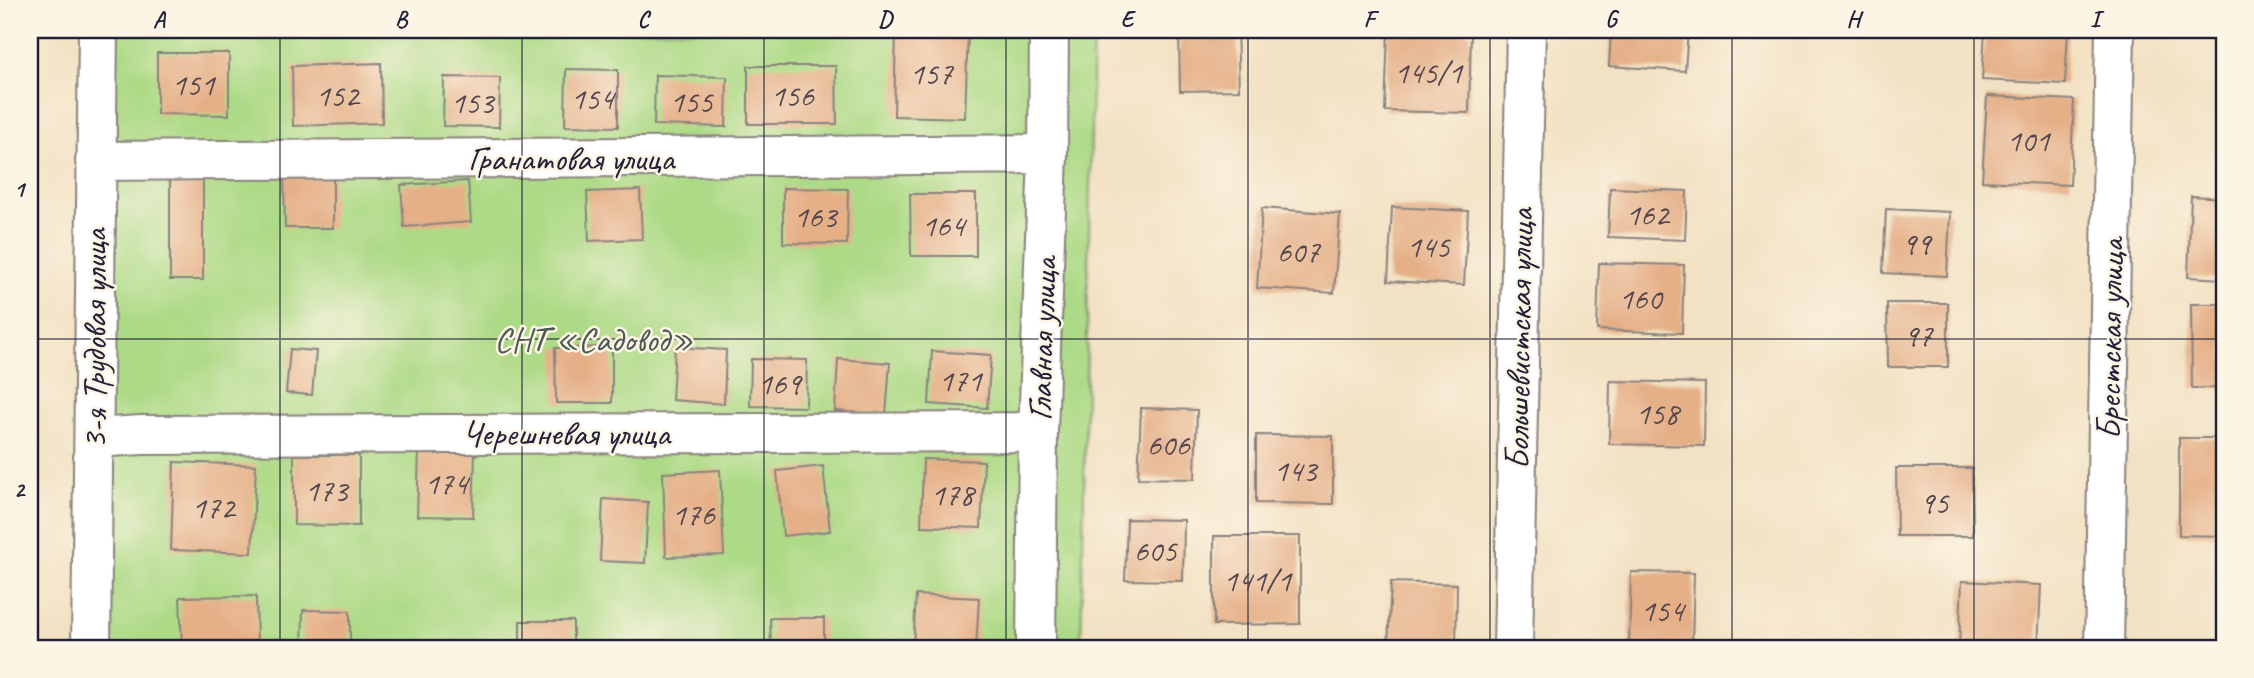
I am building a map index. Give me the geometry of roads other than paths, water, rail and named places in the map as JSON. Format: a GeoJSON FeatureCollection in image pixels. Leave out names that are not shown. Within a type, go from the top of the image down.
{"type":"FeatureCollection","features":[{"type":"Feature","properties":{"kind":"street","name":"3-я Трудовая улица"},"geometry":{"type":"LineString","coordinates":[[91,648],[97,30]]}},
{"type":"Feature","properties":{"kind":"street","name":"Главная улица"},"geometry":{"type":"LineString","coordinates":[[1037,648],[1038,432],[1048,154],[1049,30]]}},
{"type":"Feature","properties":{"kind":"street","name":"Большевистская улица"},"geometry":{"type":"LineString","coordinates":[[1513,648],[1526,30]]}},
{"type":"Feature","properties":{"kind":"street","name":"Брестская улица"},"geometry":{"type":"LineString","coordinates":[[2104,648],[2115,30]]}},
{"type":"Feature","properties":{"kind":"street","name":"Гранатовая улица"},"geometry":{"type":"LineString","coordinates":[[95,161],[1048,154]]}},
{"type":"Feature","properties":{"kind":"street","name":"Черешневая улица"},"geometry":{"type":"LineString","coordinates":[[94,438],[142,435],[1038,432]]}},
{"type":"Feature","properties":{"kind":"park label","name":"СНТ «Садовод»"},"geometry":{"type":"Point","coordinates":[594,339]}}]}
